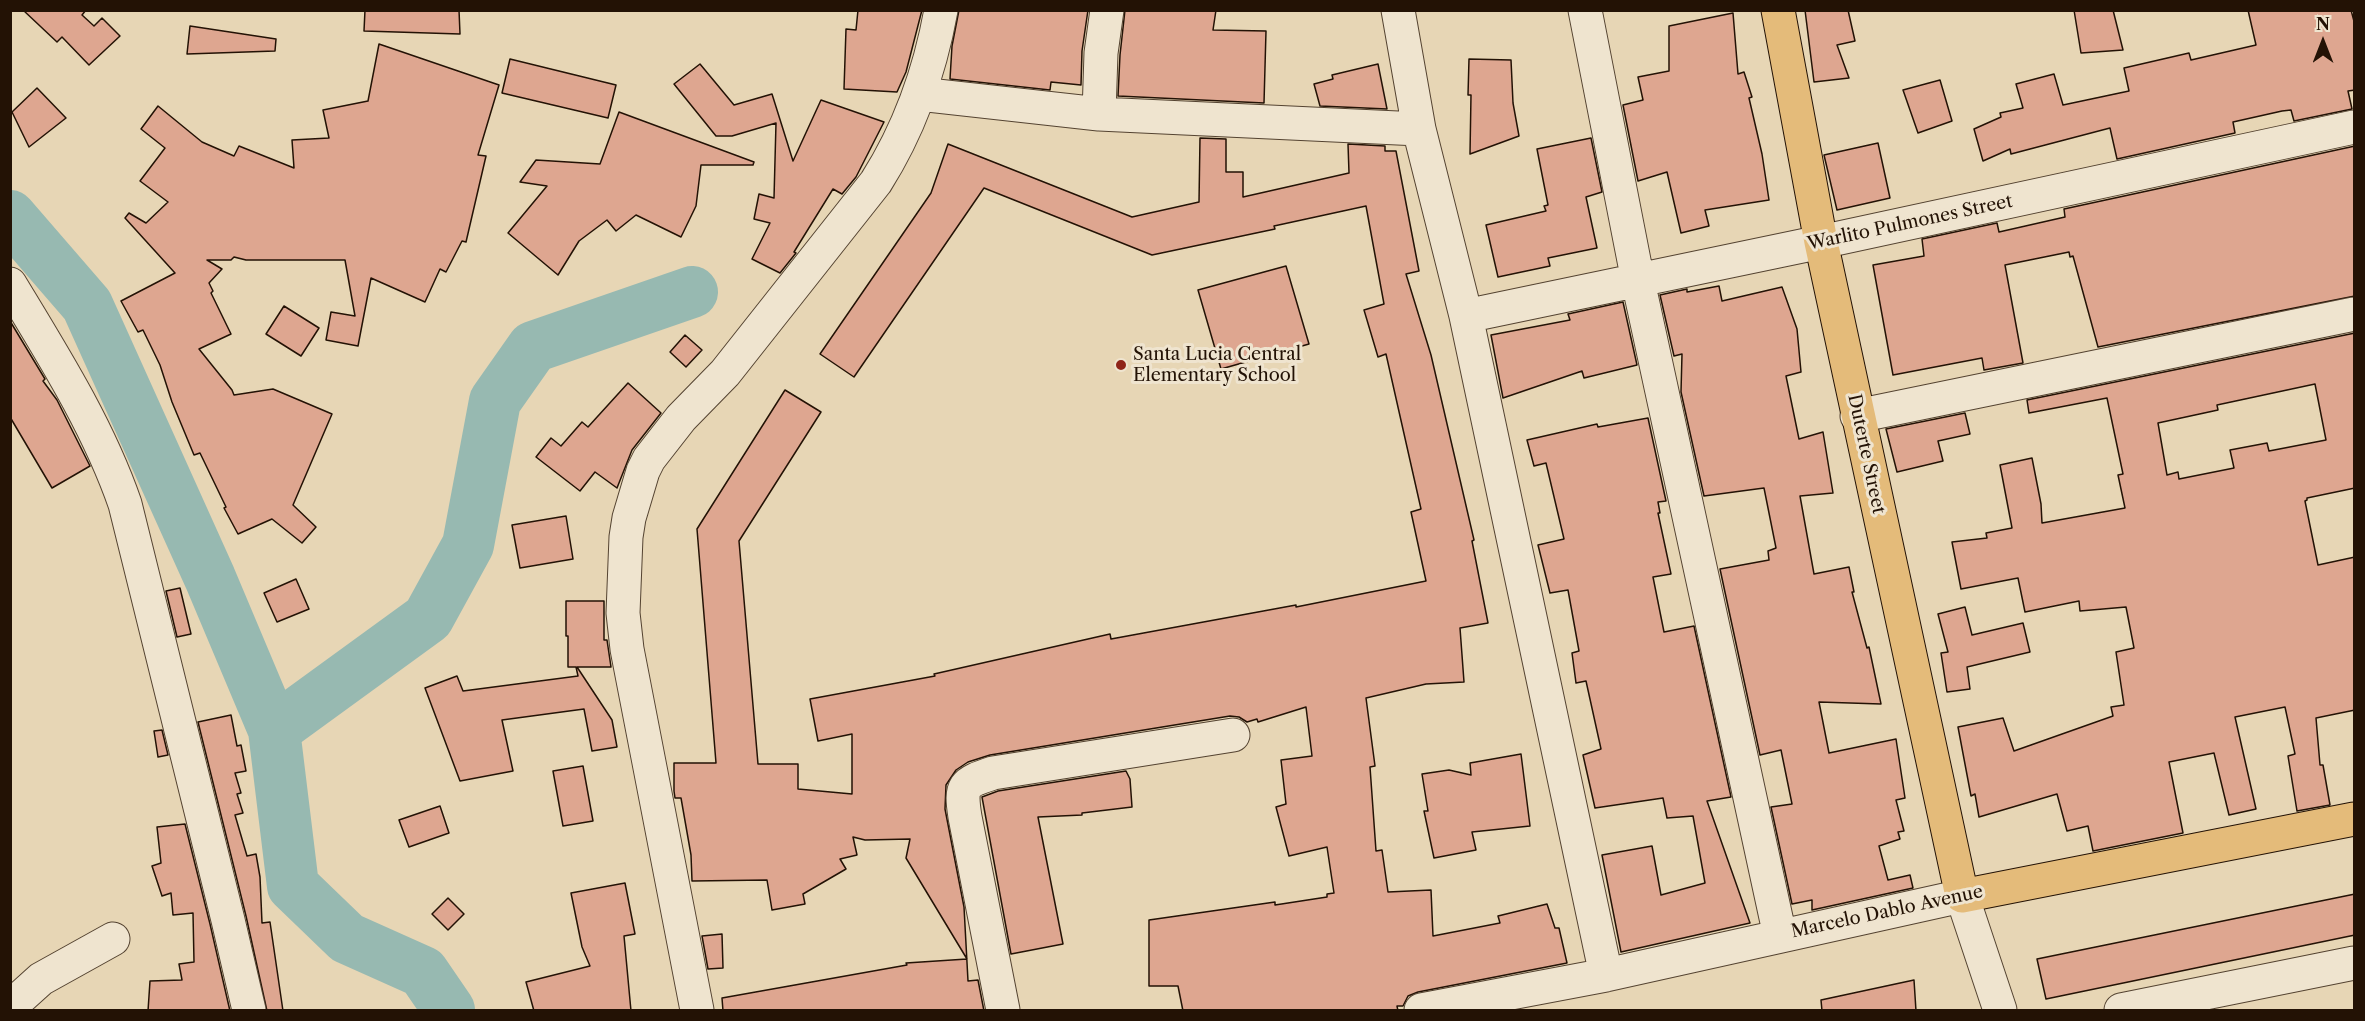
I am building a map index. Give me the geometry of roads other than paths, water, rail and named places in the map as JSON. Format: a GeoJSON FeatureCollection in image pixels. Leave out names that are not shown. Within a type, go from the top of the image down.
{"type":"FeatureCollection","features":[{"type":"Feature","properties":{"kind":"main road","name":"Duterte Street"},"geometry":{"type":"LineString","coordinates":[[1778,10],[1821,242],[1857,416],[1962,896]]}},
{"type":"Feature","properties":{"kind":"main road","name":"Marcelo Dablo Avenue"},"geometry":{"type":"LineString","coordinates":[[1962,896],[2355,819]]}},
{"type":"Feature","properties":{"kind":"street"},"geometry":{"type":"LineString","coordinates":[[697,1011],[627,649],[624,582],[629,518],[643,471],[649,459],[681,418],[725,373],[876,182],[892,157],[919,94],[934,48],[941,10]]}},
{"type":"Feature","properties":{"kind":"street"},"geometry":{"type":"LineString","coordinates":[[1099,114],[1101,52],[1107,10]]}},
{"type":"Feature","properties":{"kind":"street"},"geometry":{"type":"LineString","coordinates":[[1398,10],[1419,129],[1466,316],[1606,975]]}},
{"type":"Feature","properties":{"kind":"street"},"geometry":{"type":"LineString","coordinates":[[1585,10],[1638,281],[1780,936]]}},
{"type":"Feature","properties":{"kind":"street"},"geometry":{"type":"LineString","coordinates":[[919,94],[1099,114],[1419,129]]}},
{"type":"Feature","properties":{"kind":"street","name":"Warlito Pulmones Street"},"geometry":{"type":"LineString","coordinates":[[1466,316],[2355,127]]}},
{"type":"Feature","properties":{"kind":"street"},"geometry":{"type":"LineString","coordinates":[[10,284],[64,372],[114,474],[125,504],[249,1011]]}},
{"type":"Feature","properties":{"kind":"street"},"geometry":{"type":"LineString","coordinates":[[1857,416],[2355,314]]}},
{"type":"Feature","properties":{"kind":"street"},"geometry":{"type":"LineString","coordinates":[[1003,1011],[965,817],[962,795],[967,785],[975,779],[993,773],[1233,735]]}},
{"type":"Feature","properties":{"kind":"street"},"geometry":{"type":"LineString","coordinates":[[1962,896],[2000,1011]]}},
{"type":"Feature","properties":{"kind":"street","name":"Marcelo Dablo Avenue"},"geometry":{"type":"LineString","coordinates":[[1420,1011],[1606,975],[1962,896]]}},
{"type":"Feature","properties":{"kind":"street"},"geometry":{"type":"LineString","coordinates":[[10,1007],[41,979],[112,939]]}},
{"type":"Feature","properties":{"kind":"street"},"geometry":{"type":"LineString","coordinates":[[2121,1011],[2355,963]]}},
{"type":"Feature","properties":{"kind":"waterway"},"geometry":{"type":"LineString","coordinates":[[10,216],[87,305],[210,578],[274,730],[293,886],[347,938],[423,972],[449,1010]]}},
{"type":"Feature","properties":{"kind":"waterway"},"geometry":{"type":"LineString","coordinates":[[274,730],[428,618],[468,545],[495,401],[533,347],[692,292]]}},
{"type":"Feature","properties":{"kind":"place","name":"Santa Lucia Central Elementary School"},"geometry":{"type":"Point","coordinates":[1121,365]}}]}
